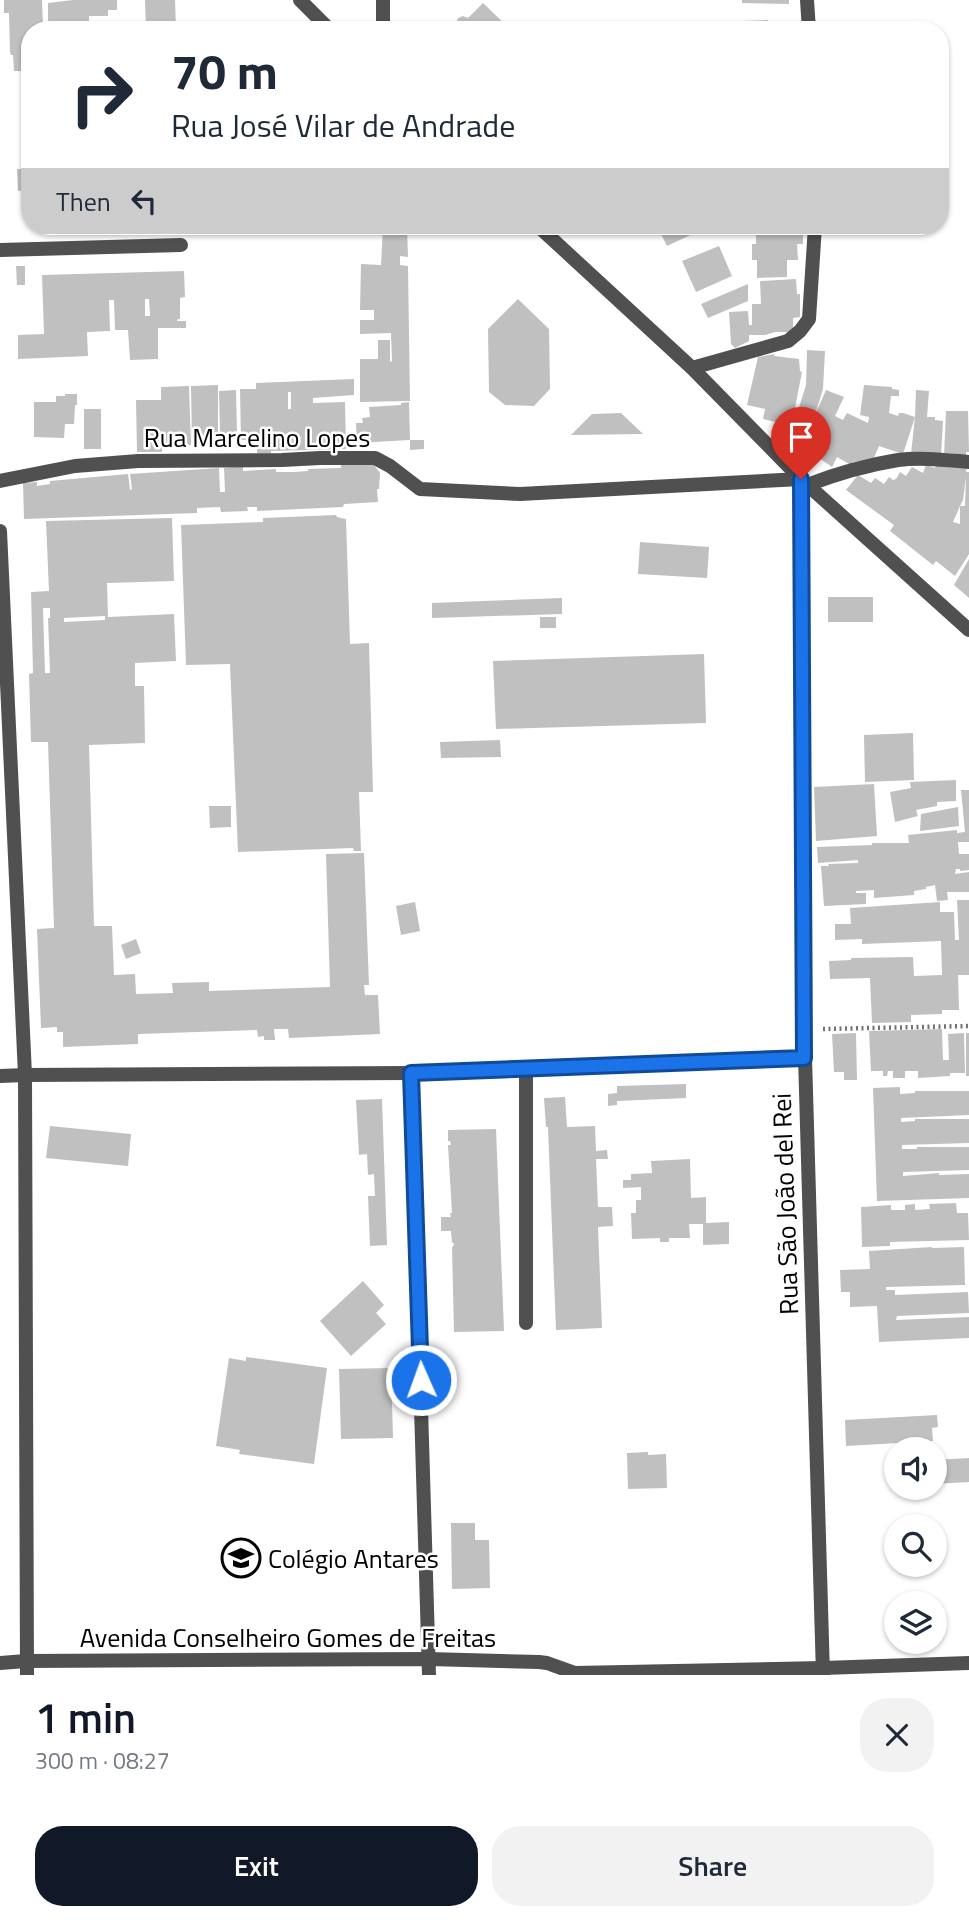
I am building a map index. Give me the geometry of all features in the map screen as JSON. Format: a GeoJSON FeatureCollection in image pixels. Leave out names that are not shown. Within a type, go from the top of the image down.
{"type":"FeatureCollection","features":[{"type":"Feature","properties":{"kind":"street"},"geometry":{"type":"LineString","coordinates":[[300,0],[322,21]]}},
{"type":"Feature","properties":{"kind":"street"},"geometry":{"type":"LineString","coordinates":[[383,0],[383,21]]}},
{"type":"Feature","properties":{"kind":"street"},"geometry":{"type":"LineString","coordinates":[[807,0],[808,21]]}},
{"type":"Feature","properties":{"kind":"street"},"geometry":{"type":"LineString","coordinates":[[548,235],[692,368],[804,482],[969,629]]}},
{"type":"Feature","properties":{"kind":"street"},"geometry":{"type":"LineString","coordinates":[[692,368],[788,341],[800,331],[809,319],[815,235]]}},
{"type":"Feature","properties":{"kind":"street"},"geometry":{"type":"LineString","coordinates":[[0,250],[181,245]]}},
{"type":"Feature","properties":{"kind":"street","name":"Rua Marcelino Lopes"},"geometry":{"type":"LineString","coordinates":[[0,481],[75,466],[113,463],[375,458],[420,489],[508,493],[804,482],[898,460],[931,458],[969,462]]}},
{"type":"Feature","properties":{"kind":"street","name":"Rua São João del Rei"},"geometry":{"type":"LineString","coordinates":[[804,482],[804,1058],[823,1671]]}},
{"type":"Feature","properties":{"kind":"street"},"geometry":{"type":"LineString","coordinates":[[0,531],[25,1074],[27,1668]]}},
{"type":"Feature","properties":{"kind":"street"},"geometry":{"type":"LineString","coordinates":[[0,1076],[411,1073],[804,1058]]}},
{"type":"Feature","properties":{"kind":"street"},"geometry":{"type":"LineString","coordinates":[[526,1068],[526,1323]]}},
{"type":"Feature","properties":{"kind":"street"},"geometry":{"type":"LineString","coordinates":[[411,1073],[429,1675]]}},
{"type":"Feature","properties":{"kind":"street","name":"Avenida Conselheiro Gomes de Freitas"},"geometry":{"type":"LineString","coordinates":[[0,1664],[27,1668],[429,1658],[539,1662],[572,1674],[823,1671],[969,1662]]}},
{"type":"Feature","properties":{"kind":"path"},"geometry":{"type":"LineString","coordinates":[[805,1030],[969,1026]]}},
{"type":"Feature","properties":{"kind":"building"},"geometry":{"type":"Polygon","coordinates":[[[4,0],[42,0],[43,21],[21,21],[21,71],[14,71],[13,55],[10,52],[9,13],[4,13],[4,0]]]}},
{"type":"Feature","properties":{"kind":"building"},"geometry":{"type":"Polygon","coordinates":[[[117,0],[117,10],[108,10],[108,16],[89,16],[89,21],[48,21],[48,3],[117,0]]]}},
{"type":"Feature","properties":{"kind":"building"},"geometry":{"type":"Polygon","coordinates":[[[145,0],[175,0],[176,21],[146,21],[145,0]]]}},
{"type":"Feature","properties":{"kind":"building"},"geometry":{"type":"Polygon","coordinates":[[[742,0],[789,0],[789,4],[742,3],[742,0]]]}},
{"type":"Feature","properties":{"kind":"building"},"geometry":{"type":"Polygon","coordinates":[[[483,3],[502,21],[457,21],[463,16],[468,18],[483,3]]]}},
{"type":"Feature","properties":{"kind":"building"},"geometry":{"type":"Polygon","coordinates":[[[17,169],[21,169],[21,191],[18,191],[17,169]]]}},
{"type":"Feature","properties":{"kind":"building"},"geometry":{"type":"Polygon","coordinates":[[[383,235],[407,235],[408,257],[400,256],[400,265],[408,266],[410,401],[360,402],[360,359],[378,359],[378,340],[390,340],[390,362],[392,361],[391,333],[360,334],[360,320],[374,320],[374,310],[360,310],[361,264],[381,265],[383,235]]]}},
{"type":"Feature","properties":{"kind":"building"},"geometry":{"type":"Polygon","coordinates":[[[662,235],[691,235],[667,246],[662,235]]]}},
{"type":"Feature","properties":{"kind":"building"},"geometry":{"type":"Polygon","coordinates":[[[756,235],[803,235],[803,244],[797,244],[798,260],[787,260],[787,277],[757,278],[757,260],[752,260],[752,244],[756,244],[756,235]]]}},
{"type":"Feature","properties":{"kind":"building"},"geometry":{"type":"Polygon","coordinates":[[[719,246],[732,276],[696,292],[682,261],[719,246]]]}},
{"type":"Feature","properties":{"kind":"building"},"geometry":{"type":"Polygon","coordinates":[[[16,266],[25,266],[25,285],[17,285],[16,266]]]}},
{"type":"Feature","properties":{"kind":"building"},"geometry":{"type":"Polygon","coordinates":[[[184,271],[185,297],[180,298],[180,319],[177,321],[186,321],[186,328],[158,328],[158,359],[130,360],[128,330],[115,330],[114,300],[109,300],[110,331],[87,332],[88,356],[18,359],[18,335],[44,334],[42,275],[184,271]],[[145,299],[145,316],[150,316],[149,299],[145,299]]]}},
{"type":"Feature","properties":{"kind":"building"},"geometry":{"type":"Polygon","coordinates":[[[796,279],[797,294],[800,294],[800,317],[793,318],[793,332],[749,335],[749,341],[735,348],[731,344],[729,312],[748,311],[749,325],[752,325],[752,304],[761,304],[760,281],[796,279]]]}},
{"type":"Feature","properties":{"kind":"building"},"geometry":{"type":"Polygon","coordinates":[[[748,284],[748,301],[708,318],[701,304],[748,284]]]}},
{"type":"Feature","properties":{"kind":"building"},"geometry":{"type":"Polygon","coordinates":[[[518,299],[549,329],[550,389],[534,406],[505,405],[489,392],[488,329],[518,299]]]}},
{"type":"Feature","properties":{"kind":"building"},"geometry":{"type":"Polygon","coordinates":[[[807,350],[825,351],[823,389],[815,415],[826,390],[844,397],[835,416],[843,420],[847,413],[868,423],[869,417],[860,415],[864,385],[899,390],[899,396],[891,396],[889,413],[898,416],[903,413],[915,417],[903,454],[879,446],[873,460],[853,462],[851,465],[837,457],[832,467],[798,443],[813,419],[797,414],[806,385],[807,350]]]}},
{"type":"Feature","properties":{"kind":"building"},"geometry":{"type":"Polygon","coordinates":[[[774,354],[799,359],[802,372],[791,428],[763,419],[765,409],[747,405],[758,357],[774,354]]]}},
{"type":"Feature","properties":{"kind":"building"},"geometry":{"type":"Polygon","coordinates":[[[354,379],[354,395],[313,398],[313,403],[345,402],[346,449],[257,453],[257,440],[241,440],[240,389],[256,389],[256,383],[354,379]],[[288,392],[288,409],[291,409],[291,392],[288,392]]]}},
{"type":"Feature","properties":{"kind":"building"},"geometry":{"type":"Polygon","coordinates":[[[218,385],[218,442],[192,443],[191,386],[218,385]]]}},
{"type":"Feature","properties":{"kind":"building"},"geometry":{"type":"Polygon","coordinates":[[[189,386],[191,445],[162,446],[162,452],[137,452],[136,400],[161,400],[161,387],[189,386]]]}},
{"type":"Feature","properties":{"kind":"building"},"geometry":{"type":"Polygon","coordinates":[[[236,390],[237,434],[220,434],[219,391],[236,390]]]}},
{"type":"Feature","properties":{"kind":"building"},"geometry":{"type":"Polygon","coordinates":[[[916,390],[929,391],[927,417],[943,421],[941,456],[911,454],[916,390]]]}},
{"type":"Feature","properties":{"kind":"building"},"geometry":{"type":"Polygon","coordinates":[[[77,394],[77,405],[74,424],[65,424],[64,438],[34,437],[34,402],[56,402],[56,396],[77,394]]]}},
{"type":"Feature","properties":{"kind":"building"},"geometry":{"type":"Polygon","coordinates":[[[409,402],[410,440],[357,443],[356,423],[363,423],[362,418],[370,417],[369,407],[409,402]]]}},
{"type":"Feature","properties":{"kind":"building"},"geometry":{"type":"Polygon","coordinates":[[[84,409],[101,409],[101,449],[84,449],[84,409]]]}},
{"type":"Feature","properties":{"kind":"building"},"geometry":{"type":"Polygon","coordinates":[[[946,411],[968,411],[969,452],[966,452],[966,457],[944,456],[946,411]]]}},
{"type":"Feature","properties":{"kind":"building"},"geometry":{"type":"Polygon","coordinates":[[[621,413],[643,434],[571,435],[592,414],[621,413]]]}},
{"type":"Feature","properties":{"kind":"building"},"geometry":{"type":"Polygon","coordinates":[[[410,440],[424,440],[424,449],[410,450],[410,440]]]}},
{"type":"Feature","properties":{"kind":"building"},"geometry":{"type":"Polygon","coordinates":[[[937,461],[967,467],[966,472],[969,472],[969,554],[955,576],[936,561],[933,565],[890,531],[894,525],[846,490],[858,475],[871,483],[875,478],[884,484],[889,477],[896,479],[900,472],[906,476],[912,467],[923,473],[926,465],[935,468],[937,461]],[[966,477],[960,506],[965,506],[966,477]],[[960,506],[953,522],[960,524],[960,506]]]}},
{"type":"Feature","properties":{"kind":"building"},"geometry":{"type":"Polygon","coordinates":[[[341,464],[374,465],[380,473],[378,502],[344,504],[343,507],[257,511],[257,507],[247,507],[248,511],[221,512],[220,507],[197,508],[197,513],[24,519],[23,483],[37,482],[37,486],[50,484],[50,481],[128,474],[130,490],[130,474],[219,468],[220,492],[225,492],[224,468],[243,466],[243,471],[276,469],[276,472],[294,472],[341,468],[341,464]]]}},
{"type":"Feature","properties":{"kind":"building"},"geometry":{"type":"Polygon","coordinates":[[[336,515],[346,519],[350,644],[369,643],[373,792],[359,792],[361,851],[354,851],[353,848],[238,852],[230,664],[186,665],[181,525],[263,522],[263,518],[336,515]]]}},
{"type":"Feature","properties":{"kind":"building"},"geometry":{"type":"Polygon","coordinates":[[[172,518],[174,581],[107,583],[108,617],[174,614],[176,661],[135,663],[135,686],[144,686],[145,743],[89,745],[94,926],[112,926],[114,975],[135,974],[136,994],[173,993],[172,983],[209,982],[209,991],[330,987],[326,854],[364,853],[369,985],[364,985],[365,995],[378,995],[380,1034],[289,1038],[288,1029],[274,1029],[275,1040],[264,1040],[264,1036],[258,1037],[257,1030],[138,1034],[138,1044],[63,1047],[63,1032],[57,1032],[57,1027],[41,1028],[37,929],[54,928],[48,742],[31,742],[29,674],[33,673],[31,592],[49,591],[46,521],[172,518]],[[43,608],[45,673],[50,673],[50,608],[43,608]],[[105,616],[64,618],[64,622],[105,620],[105,616]]]}},
{"type":"Feature","properties":{"kind":"building"},"geometry":{"type":"Polygon","coordinates":[[[640,542],[709,547],[707,578],[638,574],[640,542]]]}},
{"type":"Feature","properties":{"kind":"building"},"geometry":{"type":"Polygon","coordinates":[[[969,559],[969,598],[954,585],[969,559]]]}},
{"type":"Feature","properties":{"kind":"building"},"geometry":{"type":"Polygon","coordinates":[[[828,597],[873,597],[873,622],[828,622],[828,597]]]}},
{"type":"Feature","properties":{"kind":"building"},"geometry":{"type":"Polygon","coordinates":[[[562,598],[562,614],[432,618],[432,603],[562,598]]]}},
{"type":"Feature","properties":{"kind":"building"},"geometry":{"type":"Polygon","coordinates":[[[540,617],[556,617],[556,628],[540,628],[540,617]]]}},
{"type":"Feature","properties":{"kind":"building"},"geometry":{"type":"Polygon","coordinates":[[[704,654],[706,723],[496,729],[493,661],[704,654]]]}},
{"type":"Feature","properties":{"kind":"building"},"geometry":{"type":"Polygon","coordinates":[[[913,733],[914,780],[865,782],[864,735],[913,733]]]}},
{"type":"Feature","properties":{"kind":"building"},"geometry":{"type":"Polygon","coordinates":[[[500,740],[501,757],[441,758],[440,742],[500,740]]]}},
{"type":"Feature","properties":{"kind":"building"},"geometry":{"type":"Polygon","coordinates":[[[956,780],[956,801],[937,802],[937,806],[916,810],[918,816],[895,822],[890,792],[911,788],[910,782],[956,780]]]}},
{"type":"Feature","properties":{"kind":"building"},"geometry":{"type":"Polygon","coordinates":[[[874,784],[877,836],[816,841],[814,787],[874,784]]]}},
{"type":"Feature","properties":{"kind":"building"},"geometry":{"type":"Polygon","coordinates":[[[961,790],[969,790],[969,842],[958,842],[959,854],[969,854],[969,870],[956,869],[955,874],[969,872],[969,892],[947,892],[948,900],[937,901],[935,885],[914,891],[914,895],[874,898],[874,890],[856,891],[866,893],[866,904],[824,906],[821,866],[858,863],[858,860],[818,863],[817,847],[909,843],[908,835],[957,830],[957,833],[965,832],[961,790]]]}},
{"type":"Feature","properties":{"kind":"building"},"geometry":{"type":"Polygon","coordinates":[[[209,806],[231,806],[231,827],[210,828],[209,806]]]}},
{"type":"Feature","properties":{"kind":"building"},"geometry":{"type":"Polygon","coordinates":[[[958,807],[959,826],[920,831],[921,814],[958,807]]]}},
{"type":"Feature","properties":{"kind":"building"},"geometry":{"type":"Polygon","coordinates":[[[957,900],[969,900],[969,975],[958,975],[959,1010],[942,1010],[942,1014],[911,1015],[911,1022],[872,1023],[870,978],[830,979],[829,961],[851,958],[913,957],[914,976],[942,975],[941,941],[862,944],[862,939],[835,940],[835,924],[851,924],[850,908],[940,902],[940,912],[954,912],[955,940],[959,940],[957,900]]]}},
{"type":"Feature","properties":{"kind":"building"},"geometry":{"type":"Polygon","coordinates":[[[415,902],[420,931],[401,935],[396,906],[415,902]]]}},
{"type":"Feature","properties":{"kind":"building"},"geometry":{"type":"Polygon","coordinates":[[[136,939],[141,953],[126,959],[121,945],[136,939]]]}},
{"type":"Feature","properties":{"kind":"building"},"geometry":{"type":"Polygon","coordinates":[[[942,1029],[943,1060],[949,1060],[948,1034],[964,1033],[965,1073],[918,1078],[918,1071],[905,1071],[905,1078],[893,1078],[893,1071],[888,1071],[887,1076],[883,1076],[883,1071],[871,1071],[869,1031],[942,1029]]]}},
{"type":"Feature","properties":{"kind":"building"},"geometry":{"type":"Polygon","coordinates":[[[856,1033],[857,1080],[844,1080],[844,1072],[834,1072],[832,1034],[856,1033]]]}},
{"type":"Feature","properties":{"kind":"building"},"geometry":{"type":"Polygon","coordinates":[[[966,1033],[969,1033],[969,1076],[966,1076],[966,1033]]]}},
{"type":"Feature","properties":{"kind":"building"},"geometry":{"type":"Polygon","coordinates":[[[686,1084],[686,1098],[617,1101],[617,1105],[608,1106],[608,1094],[617,1093],[617,1086],[686,1084]]]}},
{"type":"Feature","properties":{"kind":"building"},"geometry":{"type":"Polygon","coordinates":[[[900,1087],[900,1094],[915,1091],[969,1091],[969,1115],[901,1118],[901,1122],[915,1119],[969,1119],[969,1143],[902,1145],[902,1149],[969,1147],[969,1170],[903,1172],[903,1176],[969,1174],[969,1198],[877,1201],[873,1088],[900,1087]]]}},
{"type":"Feature","properties":{"kind":"building"},"geometry":{"type":"Polygon","coordinates":[[[565,1097],[567,1127],[595,1126],[596,1151],[607,1150],[608,1159],[596,1159],[598,1207],[612,1207],[613,1226],[598,1227],[602,1328],[556,1330],[548,1127],[544,1098],[565,1097]]]}},
{"type":"Feature","properties":{"kind":"building"},"geometry":{"type":"Polygon","coordinates":[[[382,1099],[387,1245],[370,1246],[368,1196],[375,1196],[374,1174],[368,1175],[367,1154],[359,1155],[356,1100],[382,1099]]]}},
{"type":"Feature","properties":{"kind":"building"},"geometry":{"type":"Polygon","coordinates":[[[50,1126],[131,1134],[128,1166],[46,1158],[50,1126]]]}},
{"type":"Feature","properties":{"kind":"building"},"geometry":{"type":"Polygon","coordinates":[[[496,1129],[504,1331],[454,1332],[454,1243],[451,1231],[441,1231],[441,1217],[451,1217],[452,1213],[448,1145],[451,1145],[448,1141],[448,1130],[496,1129]]]}},
{"type":"Feature","properties":{"kind":"building"},"geometry":{"type":"Polygon","coordinates":[[[690,1159],[691,1198],[706,1197],[706,1223],[729,1222],[729,1244],[703,1245],[703,1224],[689,1224],[690,1238],[669,1238],[669,1242],[660,1242],[660,1238],[632,1239],[631,1213],[636,1213],[636,1200],[641,1200],[641,1187],[623,1188],[623,1180],[631,1180],[631,1174],[652,1173],[651,1161],[690,1159]]]}},
{"type":"Feature","properties":{"kind":"building"},"geometry":{"type":"Polygon","coordinates":[[[956,1203],[957,1213],[968,1213],[969,1240],[890,1242],[890,1246],[862,1247],[861,1207],[891,1205],[891,1210],[905,1210],[905,1205],[915,1204],[915,1210],[930,1209],[929,1204],[956,1203]]]}},
{"type":"Feature","properties":{"kind":"building"},"geometry":{"type":"Polygon","coordinates":[[[964,1247],[965,1285],[886,1287],[886,1290],[895,1290],[895,1295],[968,1292],[969,1313],[897,1316],[896,1320],[969,1317],[969,1338],[879,1342],[877,1306],[850,1307],[850,1292],[841,1292],[840,1270],[870,1269],[869,1251],[964,1247]]]}},
{"type":"Feature","properties":{"kind":"building"},"geometry":{"type":"Polygon","coordinates":[[[363,1281],[384,1305],[376,1313],[386,1324],[351,1356],[320,1321],[363,1281]]]}},
{"type":"Feature","properties":{"kind":"building"},"geometry":{"type":"Polygon","coordinates":[[[246,1357],[327,1368],[314,1464],[239,1454],[240,1450],[216,1446],[229,1358],[246,1361],[246,1357]]]}},
{"type":"Feature","properties":{"kind":"building"},"geometry":{"type":"Polygon","coordinates":[[[391,1368],[393,1438],[341,1439],[339,1369],[391,1368]]]}},
{"type":"Feature","properties":{"kind":"building"},"geometry":{"type":"Polygon","coordinates":[[[937,1415],[938,1427],[932,1428],[933,1437],[884,1437],[884,1444],[846,1446],[845,1420],[937,1415]]]}},
{"type":"Feature","properties":{"kind":"building"},"geometry":{"type":"Polygon","coordinates":[[[648,1452],[648,1455],[666,1454],[667,1488],[628,1489],[627,1453],[648,1452]]]}},
{"type":"Feature","properties":{"kind":"building"},"geometry":{"type":"Polygon","coordinates":[[[969,1458],[969,1482],[947,1483],[947,1459],[969,1458]]]}},
{"type":"Feature","properties":{"kind":"building"},"geometry":{"type":"Polygon","coordinates":[[[451,1523],[475,1523],[475,1540],[489,1540],[490,1588],[452,1589],[451,1523]]]}},
{"type":"Feature","properties":{"kind":"place","name":"Colégio Antares"},"geometry":{"type":"Point","coordinates":[241,1558]}},
{"type":"Feature","properties":{"kind":"route"},"geometry":{"type":"LineString","coordinates":[[421,1380],[411,1073],[804,1058],[801,479]]}}]}
